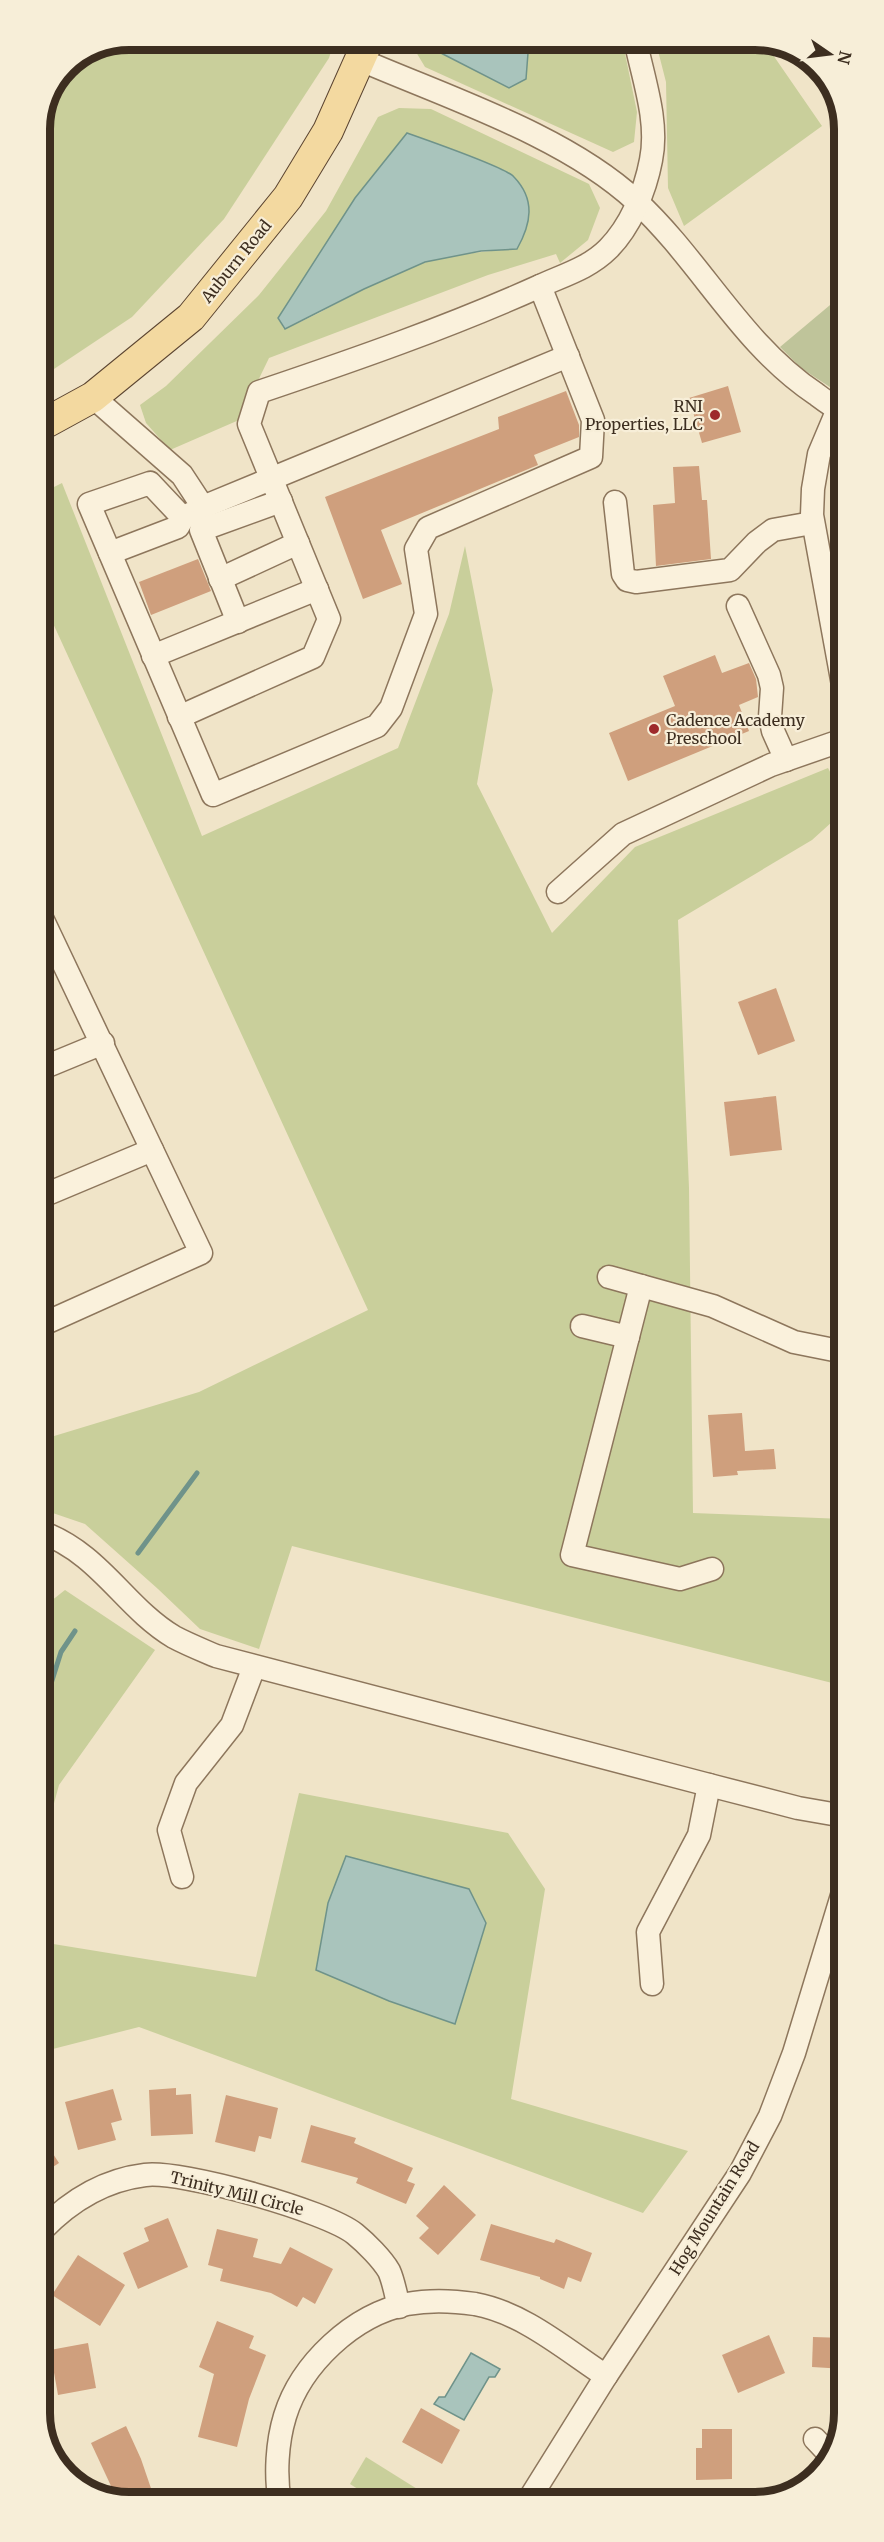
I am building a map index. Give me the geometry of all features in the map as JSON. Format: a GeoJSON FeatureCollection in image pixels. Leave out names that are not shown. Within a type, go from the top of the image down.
{"type":"FeatureCollection","features":[{"type":"Feature","properties":{"kind":"main road","name":"Auburn Road"},"geometry":{"type":"LineString","coordinates":[[50,421],[93,397],[191,317],[288,197],[328,131],[365,50]]}},
{"type":"Feature","properties":{"kind":"street"},"geometry":{"type":"LineString","coordinates":[[365,50],[582,160],[612,180],[637,202],[690,258],[750,336],[800,384],[834,406]]}},
{"type":"Feature","properties":{"kind":"street"},"geometry":{"type":"LineString","coordinates":[[179,717],[313,657],[329,619],[249,424],[259,392],[497,307],[591,264],[609,249],[627,226],[646,180],[653,139],[651,113],[637,50]]}},
{"type":"Feature","properties":{"kind":"street"},"geometry":{"type":"LineString","coordinates":[[281,501],[195,517],[150,483],[88,504],[213,795],[377,726],[392,708],[426,614],[416,549],[428,528],[591,457],[593,420],[540,286]]}},
{"type":"Feature","properties":{"kind":"street"},"geometry":{"type":"LineString","coordinates":[[110,554],[178,527],[272,479],[568,356]]}},
{"type":"Feature","properties":{"kind":"street"},"geometry":{"type":"LineString","coordinates":[[93,397],[182,475],[195,517],[237,622]]}},
{"type":"Feature","properties":{"kind":"street"},"geometry":{"type":"LineString","coordinates":[[834,423],[819,454],[813,489],[812,523],[834,618]]}},
{"type":"Feature","properties":{"kind":"street"},"geometry":{"type":"LineString","coordinates":[[615,502],[623,574],[627,580],[636,582],[730,570],[757,542],[773,530],[812,523]]}},
{"type":"Feature","properties":{"kind":"street"},"geometry":{"type":"LineString","coordinates":[[220,579],[298,543]]}},
{"type":"Feature","properties":{"kind":"street"},"geometry":{"type":"LineString","coordinates":[[153,656],[317,589]]}},
{"type":"Feature","properties":{"kind":"street"},"geometry":{"type":"LineString","coordinates":[[738,606],[769,675],[770,717],[773,731],[786,760]]}},
{"type":"Feature","properties":{"kind":"street"},"geometry":{"type":"LineString","coordinates":[[558,892],[623,834],[786,760],[834,743]]}},
{"type":"Feature","properties":{"kind":"street"},"geometry":{"type":"LineString","coordinates":[[50,946],[102,1043],[201,1253],[50,1321]]}},
{"type":"Feature","properties":{"kind":"street"},"geometry":{"type":"LineString","coordinates":[[50,1065],[102,1043]]}},
{"type":"Feature","properties":{"kind":"street"},"geometry":{"type":"LineString","coordinates":[[50,1193],[152,1150]]}},
{"type":"Feature","properties":{"kind":"street"},"geometry":{"type":"LineString","coordinates":[[609,1277],[713,1306],[794,1342],[834,1350]]}},
{"type":"Feature","properties":{"kind":"street"},"geometry":{"type":"LineString","coordinates":[[641,1286],[572,1555],[680,1579],[712,1569]]}},
{"type":"Feature","properties":{"kind":"street"},"geometry":{"type":"LineString","coordinates":[[582,1326],[628,1337]]}},
{"type":"Feature","properties":{"kind":"street"},"geometry":{"type":"LineString","coordinates":[[50,1535],[94,1563],[141,1610],[174,1636],[216,1656],[798,1808],[834,1814]]}},
{"type":"Feature","properties":{"kind":"street"},"geometry":{"type":"LineString","coordinates":[[182,1877],[169,1830],[186,1783],[232,1725],[254,1666]]}},
{"type":"Feature","properties":{"kind":"street"},"geometry":{"type":"LineString","coordinates":[[652,1984],[648,1932],[699,1834],[709,1785]]}},
{"type":"Feature","properties":{"kind":"street","name":"Hog Mountain Road"},"geometry":{"type":"LineString","coordinates":[[534,2492],[606,2376],[740,2172],[770,2116],[794,2053],[834,1922]]}},
{"type":"Feature","properties":{"kind":"street","name":"Trinity Mill Circle"},"geometry":{"type":"LineString","coordinates":[[50,2222],[63,2208],[95,2189],[125,2178],[147,2174],[176,2175],[307,2210],[354,2234],[389,2271],[399,2307]]}},
{"type":"Feature","properties":{"kind":"street"},"geometry":{"type":"LineString","coordinates":[[278,2492],[279,2450],[285,2416],[299,2386],[320,2357],[346,2333],[373,2316],[407,2304],[445,2302],[476,2304],[502,2312],[536,2329],[606,2376]]}},
{"type":"Feature","properties":{"kind":"street"},"geometry":{"type":"LineString","coordinates":[[815,2439],[825,2450]]}},
{"type":"Feature","properties":{"kind":"green space"},"geometry":{"type":"Polygon","coordinates":[[[332,50],[329,58],[224,219],[132,317],[50,372],[50,128],[55,98],[63,84],[72,72],[84,63],[98,55],[113,51],[332,50]]]}},
{"type":"Feature","properties":{"kind":"green space"},"geometry":{"type":"Polygon","coordinates":[[[415,50],[435,50],[509,88],[528,54],[527,50],[624,50],[637,112],[634,142],[613,152],[425,67],[415,50]]]}},
{"type":"Feature","properties":{"kind":"green space"},"geometry":{"type":"Polygon","coordinates":[[[658,50],[770,51],[822,126],[684,226],[668,188],[666,82],[658,50]]]}},
{"type":"Feature","properties":{"kind":"green space"},"geometry":{"type":"Polygon","coordinates":[[[399,108],[431,109],[589,184],[600,208],[588,240],[560,263],[556,254],[488,275],[269,358],[239,420],[170,450],[146,423],[140,405],[166,386],[259,295],[326,211],[378,117],[399,108]],[[355,198],[278,318],[284,329],[389,276],[426,262],[471,253],[517,249],[355,198]]]}},
{"type":"Feature","properties":{"kind":"green space"},"geometry":{"type":"Polygon","coordinates":[[[834,302],[834,390],[801,368],[780,347],[834,302]]]}},
{"type":"Feature","properties":{"kind":"green space"},"geometry":{"type":"Polygon","coordinates":[[[62,483],[202,836],[398,748],[449,614],[465,546],[493,690],[477,784],[552,933],[635,847],[828,768],[834,779],[834,820],[812,840],[678,920],[689,1188],[693,1513],[834,1519],[834,1683],[292,1546],[259,1649],[200,1629],[85,1524],[50,1512],[50,1437],[199,1392],[368,1310],[50,617],[50,489],[62,483]]]}},
{"type":"Feature","properties":{"kind":"green space"},"geometry":{"type":"Polygon","coordinates":[[[65,1590],[155,1650],[59,1785],[50,1818],[50,1602],[65,1590]]]}},
{"type":"Feature","properties":{"kind":"green space"},"geometry":{"type":"Polygon","coordinates":[[[299,1793],[508,1833],[545,1889],[511,2099],[688,2151],[643,2213],[139,2027],[50,2050],[50,1943],[256,1977],[299,1793]],[[415,1876],[328,1903],[316,1970],[469,1889],[415,1876]]]}},
{"type":"Feature","properties":{"kind":"green space"},"geometry":{"type":"Polygon","coordinates":[[[366,2457],[422,2492],[362,2492],[350,2484],[366,2457]]]}},
{"type":"Feature","properties":{"kind":"water"},"geometry":{"type":"Polygon","coordinates":[[[435,50],[527,50],[526,79],[509,88],[435,50]]]}},
{"type":"Feature","properties":{"kind":"water"},"geometry":{"type":"Polygon","coordinates":[[[407,133],[482,161],[514,177],[526,194],[529,212],[526,230],[517,249],[481,251],[425,262],[364,289],[285,329],[278,318],[355,198],[407,133]]]}},
{"type":"Feature","properties":{"kind":"water"},"geometry":{"type":"Polygon","coordinates":[[[346,1856],[469,1889],[486,1923],[455,2024],[389,2001],[316,1970],[328,1903],[346,1856]]]}},
{"type":"Feature","properties":{"kind":"water"},"geometry":{"type":"Polygon","coordinates":[[[471,2353],[500,2369],[495,2377],[489,2377],[464,2420],[434,2404],[439,2397],[445,2397],[471,2353]]]}},
{"type":"Feature","properties":{"kind":"building","name":"RNI Properties, LLC"},"geometry":{"type":"Polygon","coordinates":[[[728,386],[741,432],[702,443],[689,398],[728,386]]]}},
{"type":"Feature","properties":{"kind":"building"},"geometry":{"type":"Polygon","coordinates":[[[566,391],[579,425],[579,437],[534,455],[538,465],[381,530],[402,584],[363,599],[325,497],[499,429],[498,417],[566,391]]]}},
{"type":"Feature","properties":{"kind":"building"},"geometry":{"type":"Polygon","coordinates":[[[699,466],[702,500],[707,500],[711,559],[656,566],[653,505],[675,503],[673,467],[699,466]]]}},
{"type":"Feature","properties":{"kind":"building"},"geometry":{"type":"Polygon","coordinates":[[[198,559],[211,591],[151,615],[139,582],[198,559]]]}},
{"type":"Feature","properties":{"kind":"building"},"geometry":{"type":"Polygon","coordinates":[[[715,655],[722,673],[749,663],[756,679],[758,697],[739,705],[749,731],[628,781],[609,733],[675,706],[663,676],[715,655]]]}},
{"type":"Feature","properties":{"kind":"building"},"geometry":{"type":"Polygon","coordinates":[[[776,988],[795,1041],[758,1055],[738,1002],[776,988]]]}},
{"type":"Feature","properties":{"kind":"building"},"geometry":{"type":"Polygon","coordinates":[[[776,1096],[782,1150],[730,1156],[724,1102],[776,1096]]]}},
{"type":"Feature","properties":{"kind":"building"},"geometry":{"type":"Polygon","coordinates":[[[742,1413],[745,1451],[774,1449],[776,1469],[737,1471],[738,1475],[713,1477],[708,1415],[742,1413]]]}},
{"type":"Feature","properties":{"kind":"building"},"geometry":{"type":"Polygon","coordinates":[[[176,2088],[176,2095],[191,2094],[193,2134],[151,2136],[149,2090],[176,2088]]]}},
{"type":"Feature","properties":{"kind":"building"},"geometry":{"type":"Polygon","coordinates":[[[113,2089],[122,2120],[111,2123],[116,2140],[78,2150],[65,2102],[113,2089]]]}},
{"type":"Feature","properties":{"kind":"building"},"geometry":{"type":"Polygon","coordinates":[[[226,2095],[278,2108],[271,2139],[259,2136],[255,2152],[215,2142],[226,2095]]]}},
{"type":"Feature","properties":{"kind":"building"},"geometry":{"type":"Polygon","coordinates":[[[311,2125],[356,2138],[354,2143],[413,2168],[407,2181],[415,2184],[406,2204],[356,2183],[358,2178],[301,2162],[311,2125]]]}},
{"type":"Feature","properties":{"kind":"building"},"geometry":{"type":"Polygon","coordinates":[[[50,2149],[59,2163],[50,2169],[50,2149]]]}},
{"type":"Feature","properties":{"kind":"building"},"geometry":{"type":"Polygon","coordinates":[[[444,2185],[476,2215],[438,2255],[419,2238],[429,2228],[416,2216],[444,2185]]]}},
{"type":"Feature","properties":{"kind":"building"},"geometry":{"type":"Polygon","coordinates":[[[168,2218],[188,2267],[138,2289],[123,2253],[149,2241],[144,2228],[168,2218]]]}},
{"type":"Feature","properties":{"kind":"building"},"geometry":{"type":"Polygon","coordinates":[[[491,2224],[554,2243],[556,2239],[592,2253],[581,2282],[568,2277],[564,2289],[540,2277],[480,2260],[491,2224]]]}},
{"type":"Feature","properties":{"kind":"building"},"geometry":{"type":"Polygon","coordinates":[[[217,2229],[258,2239],[253,2257],[281,2264],[290,2247],[333,2269],[315,2304],[303,2297],[297,2307],[271,2293],[220,2281],[223,2269],[208,2265],[217,2229]]]}},
{"type":"Feature","properties":{"kind":"building"},"geometry":{"type":"Polygon","coordinates":[[[78,2255],[125,2285],[100,2326],[52,2295],[78,2255]]]}},
{"type":"Feature","properties":{"kind":"building"},"geometry":{"type":"Polygon","coordinates":[[[217,2321],[254,2336],[249,2348],[266,2355],[249,2399],[237,2447],[198,2437],[214,2374],[199,2367],[217,2321]]]}},
{"type":"Feature","properties":{"kind":"building"},"geometry":{"type":"Polygon","coordinates":[[[769,2335],[785,2373],[738,2393],[722,2355],[769,2335]]]}},
{"type":"Feature","properties":{"kind":"building"},"geometry":{"type":"Polygon","coordinates":[[[813,2337],[834,2338],[834,2368],[812,2367],[813,2337]]]}},
{"type":"Feature","properties":{"kind":"building"},"geometry":{"type":"Polygon","coordinates":[[[88,2343],[96,2388],[58,2395],[50,2350],[88,2343]]]}},
{"type":"Feature","properties":{"kind":"building"},"geometry":{"type":"Polygon","coordinates":[[[421,2408],[460,2430],[442,2464],[402,2442],[421,2408]]]}},
{"type":"Feature","properties":{"kind":"building"},"geometry":{"type":"Polygon","coordinates":[[[126,2426],[152,2492],[113,2491],[91,2443],[126,2426]]]}},
{"type":"Feature","properties":{"kind":"building"},"geometry":{"type":"Polygon","coordinates":[[[702,2429],[732,2429],[732,2479],[696,2480],[696,2448],[702,2448],[702,2429]]]}},
{"type":"Feature","properties":{"kind":"waterway"},"geometry":{"type":"LineString","coordinates":[[138,1553],[197,1473]]}},
{"type":"Feature","properties":{"kind":"waterway"},"geometry":{"type":"LineString","coordinates":[[50,1687],[61,1652],[75,1631]]}},
{"type":"Feature","properties":{"kind":"place","name":"RNI Properties, LLC"},"geometry":{"type":"Point","coordinates":[715,415]}},
{"type":"Feature","properties":{"kind":"place","name":"Cadence Academy Preschool"},"geometry":{"type":"Point","coordinates":[654,729]}}]}
